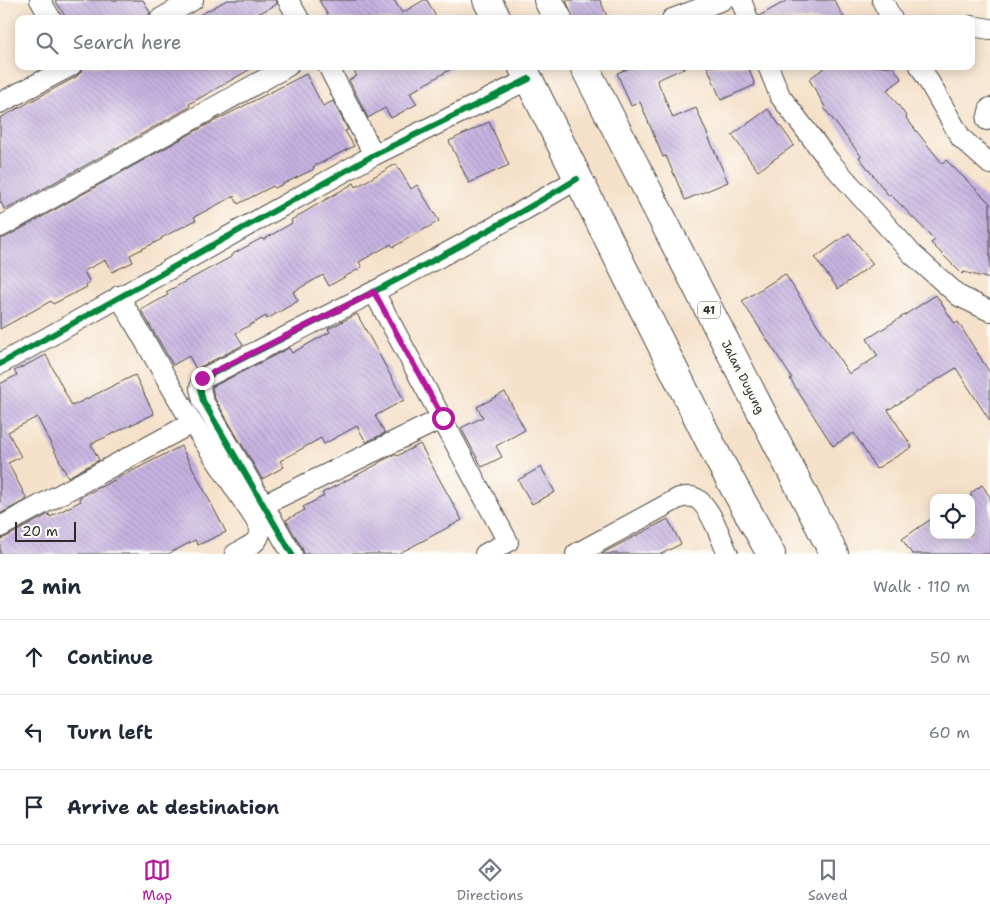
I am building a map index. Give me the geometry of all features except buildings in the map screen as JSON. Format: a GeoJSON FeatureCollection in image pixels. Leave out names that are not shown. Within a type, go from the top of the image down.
{"type":"FeatureCollection","features":[{"type":"Feature","properties":{"kind":"highway"},"geometry":{"type":"LineString","coordinates":[[486,0],[494,15]]}},
{"type":"Feature","properties":{"kind":"highway"},"geometry":{"type":"LineString","coordinates":[[548,0],[556,15]]}},
{"type":"Feature","properties":{"kind":"highway","name":"Jalan Duyung"},"geometry":{"type":"LineString","coordinates":[[586,70],[834,554]]}},
{"type":"Feature","properties":{"kind":"highway"},"geometry":{"type":"LineString","coordinates":[[525,73],[718,458],[771,554]]}},
{"type":"Feature","properties":{"kind":"street"},"geometry":{"type":"LineString","coordinates":[[40,0],[49,15]]}},
{"type":"Feature","properties":{"kind":"street"},"geometry":{"type":"LineString","coordinates":[[164,11],[193,0]]}},
{"type":"Feature","properties":{"kind":"street"},"geometry":{"type":"LineString","coordinates":[[288,0],[297,15]]}},
{"type":"Feature","properties":{"kind":"street"},"geometry":{"type":"LineString","coordinates":[[683,15],[723,0]]}},
{"type":"Feature","properties":{"kind":"street"},"geometry":{"type":"LineString","coordinates":[[741,0],[747,15]]}},
{"type":"Feature","properties":{"kind":"street"},"geometry":{"type":"LineString","coordinates":[[882,0],[890,15]]}},
{"type":"Feature","properties":{"kind":"street"},"geometry":{"type":"LineString","coordinates":[[975,27],[990,29]]}},
{"type":"Feature","properties":{"kind":"street"},"geometry":{"type":"LineString","coordinates":[[0,103],[62,70]]}},
{"type":"Feature","properties":{"kind":"street"},"geometry":{"type":"LineString","coordinates":[[0,227],[281,70]]}},
{"type":"Feature","properties":{"kind":"street"},"geometry":{"type":"LineString","coordinates":[[330,70],[374,155]]}},
{"type":"Feature","properties":{"kind":"street"},"geometry":{"type":"LineString","coordinates":[[770,70],[780,96],[830,162],[912,254],[959,296],[990,311]]}},
{"type":"Feature","properties":{"kind":"street"},"geometry":{"type":"LineString","coordinates":[[922,70],[961,138],[990,164]]}},
{"type":"Feature","properties":{"kind":"street"},"geometry":{"type":"LineString","coordinates":[[0,364],[119,296],[525,73]]}},
{"type":"Feature","properties":{"kind":"street"},"geometry":{"type":"LineString","coordinates":[[292,554],[203,401],[200,388],[202,378],[374,292],[524,211],[577,179]]}},
{"type":"Feature","properties":{"kind":"street"},"geometry":{"type":"LineString","coordinates":[[374,292],[508,542],[485,554]]}},
{"type":"Feature","properties":{"kind":"street"},"geometry":{"type":"LineString","coordinates":[[119,296],[192,423],[259,525],[258,539],[251,546],[234,554]]}},
{"type":"Feature","properties":{"kind":"street"},"geometry":{"type":"LineString","coordinates":[[263,505],[443,418]]}},
{"type":"Feature","properties":{"kind":"street"},"geometry":{"type":"LineString","coordinates":[[0,527],[192,423]]}},
{"type":"Feature","properties":{"kind":"street"},"geometry":{"type":"LineString","coordinates":[[576,554],[679,498],[692,497],[699,500],[708,511],[728,554]]}},
{"type":"Feature","properties":{"kind":"cycle path"},"geometry":{"type":"LineString","coordinates":[[0,364],[374,155],[529,79]]}},
{"type":"Feature","properties":{"kind":"cycle path"},"geometry":{"type":"LineString","coordinates":[[292,554],[203,401],[200,388],[202,379],[439,257],[577,179]]}},
{"type":"Feature","properties":{"kind":"route"},"geometry":{"type":"LineString","coordinates":[[202,378],[374,292],[443,418]]}}]}
